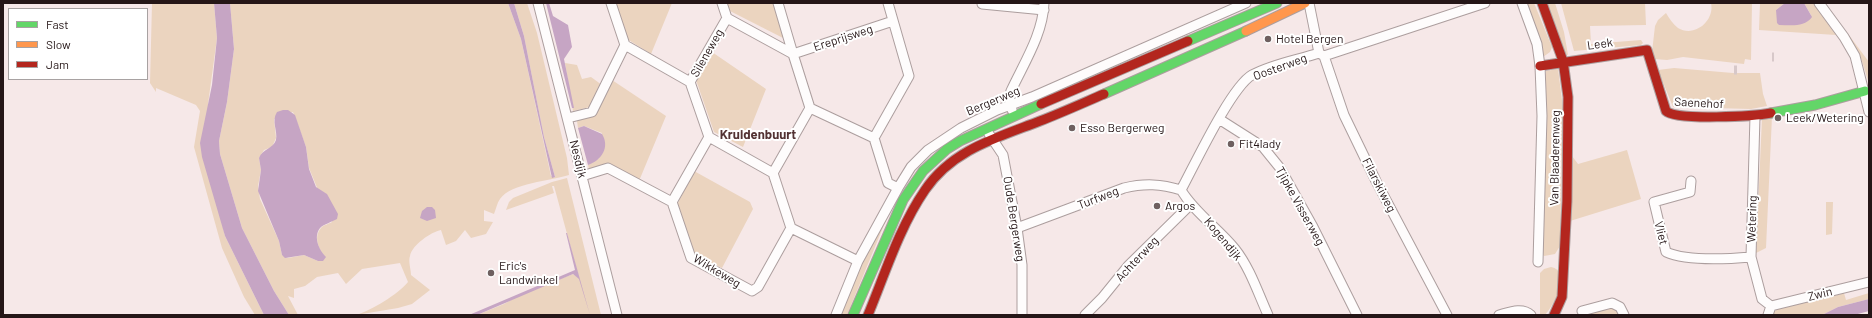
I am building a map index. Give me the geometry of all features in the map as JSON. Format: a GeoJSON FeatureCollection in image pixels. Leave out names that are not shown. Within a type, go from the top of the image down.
{"type":"FeatureCollection","features":[{"type":"Feature","properties":{"kind":"street","name":"Nesdijk"},"geometry":{"type":"LineString","coordinates":[[538,3],[617,315]]}},
{"type":"Feature","properties":{"kind":"street"},"geometry":{"type":"LineString","coordinates":[[611,3],[625,45],[690,82],[709,137],[773,173],[791,228],[858,261]]}},
{"type":"Feature","properties":{"kind":"street","name":"Sileneweg"},"geometry":{"type":"LineString","coordinates":[[690,82],[727,18],[722,3]]}},
{"type":"Feature","properties":{"kind":"street"},"geometry":{"type":"LineString","coordinates":[[773,173],[810,108],[778,3]]}},
{"type":"Feature","properties":{"kind":"street"},"geometry":{"type":"LineString","coordinates":[[888,3],[909,76],[874,138],[888,183],[898,188]]}},
{"type":"Feature","properties":{"kind":"street","name":"Bergerweg"},"geometry":{"type":"LineString","coordinates":[[836,315],[858,261],[898,188],[911,167],[938,142],[996,110],[1032,97],[1246,3]]}},
{"type":"Feature","properties":{"kind":"street","name":"Bergerweg"},"geometry":{"type":"LineString","coordinates":[[853,315],[898,211],[916,179],[929,165],[953,145],[1013,116],[1277,3]]}},
{"type":"Feature","properties":{"kind":"street"},"geometry":{"type":"LineString","coordinates":[[868,315],[907,223],[929,184],[944,167],[980,145],[1006,132],[1040,120],[1220,43],[1305,3]]}},
{"type":"Feature","properties":{"kind":"street","name":"Oosterweg"},"geometry":{"type":"LineString","coordinates":[[1181,190],[1219,119],[1242,83],[1251,76],[1322,54],[1309,3]]}},
{"type":"Feature","properties":{"kind":"street"},"geometry":{"type":"LineString","coordinates":[[1322,54],[1485,3]]}},
{"type":"Feature","properties":{"kind":"street","name":"Van Blaaderenweg"},"geometry":{"type":"LineString","coordinates":[[1522,3],[1534,34],[1540,66],[1542,116],[1538,262]]}},
{"type":"Feature","properties":{"kind":"street","name":"Van Blaaderenweg"},"geometry":{"type":"LineString","coordinates":[[1542,3],[1563,62],[1568,104],[1562,298],[1554,315]]}},
{"type":"Feature","properties":{"kind":"street"},"geometry":{"type":"LineString","coordinates":[[1819,3],[1844,37],[1855,56],[1865,91],[1869,112]]}},
{"type":"Feature","properties":{"kind":"street"},"geometry":{"type":"LineString","coordinates":[[982,4],[1044,6],[1038,34],[1009,97],[1013,116]]}},
{"type":"Feature","properties":{"kind":"street"},"geometry":{"type":"LineString","coordinates":[[727,18],[793,54]]}},
{"type":"Feature","properties":{"kind":"street","name":"Ereprijsweg"},"geometry":{"type":"LineString","coordinates":[[793,54],[893,21]]}},
{"type":"Feature","properties":{"kind":"street"},"geometry":{"type":"LineString","coordinates":[[568,118],[592,112],[625,45]]}},
{"type":"Feature","properties":{"kind":"street","name":"Leek"},"geometry":{"type":"LineString","coordinates":[[1540,66],[1647,50],[1653,66]]}},
{"type":"Feature","properties":{"kind":"street","name":"Filarskiweg"},"geometry":{"type":"LineString","coordinates":[[1322,54],[1344,115],[1376,181],[1447,315]]}},
{"type":"Feature","properties":{"kind":"street","name":"Saenehof"},"geometry":{"type":"LineString","coordinates":[[1653,66],[1663,106],[1669,114],[1686,116],[1755,116]]}},
{"type":"Feature","properties":{"kind":"street"},"geometry":{"type":"LineString","coordinates":[[1078,104],[1082,87]]}},
{"type":"Feature","properties":{"kind":"street"},"geometry":{"type":"LineString","coordinates":[[1755,116],[1815,105],[1865,91]]}},
{"type":"Feature","properties":{"kind":"street"},"geometry":{"type":"LineString","coordinates":[[810,108],[874,138]]}},
{"type":"Feature","properties":{"kind":"street","name":"Bergerweg"},"geometry":{"type":"LineString","coordinates":[[1023,113],[1040,120]]}},
{"type":"Feature","properties":{"kind":"street","name":"Wetering"},"geometry":{"type":"LineString","coordinates":[[1755,116],[1751,257],[1762,299],[1770,311]]}},
{"type":"Feature","properties":{"kind":"street","name":"Tjipke Visserweg"},"geometry":{"type":"LineString","coordinates":[[1219,119],[1263,147],[1280,168],[1310,220],[1357,315]]}},
{"type":"Feature","properties":{"kind":"street","name":"Oude Bergerweg"},"geometry":{"type":"LineString","coordinates":[[986,128],[1002,155],[1017,228],[1022,265],[1022,315]]}},
{"type":"Feature","properties":{"kind":"street"},"geometry":{"type":"LineString","coordinates":[[582,176],[608,168],[672,202],[709,137]]}},
{"type":"Feature","properties":{"kind":"street","name":"Vliet"},"geometry":{"type":"LineString","coordinates":[[1691,181],[1690,192],[1654,202],[1666,252],[1675,256],[1728,259],[1751,257]]}},
{"type":"Feature","properties":{"kind":"street","name":"Turfweg"},"geometry":{"type":"LineString","coordinates":[[1017,228],[1124,188],[1140,184],[1162,184],[1181,190]]}},
{"type":"Feature","properties":{"kind":"street","name":"Kogendijk"},"geometry":{"type":"LineString","coordinates":[[1181,190],[1190,205],[1220,231],[1236,251],[1250,274],[1268,315]]}},
{"type":"Feature","properties":{"kind":"street","name":"Wikkeweg"},"geometry":{"type":"LineString","coordinates":[[672,202],[691,258],[752,291],[758,287],[791,228]]}},
{"type":"Feature","properties":{"kind":"street","name":"Achterweg"},"geometry":{"type":"LineString","coordinates":[[1085,315],[1102,298],[1128,266],[1190,205]]}},
{"type":"Feature","properties":{"kind":"street","name":"Zwin"},"geometry":{"type":"LineString","coordinates":[[1770,311],[1869,282]]}},
{"type":"Feature","properties":{"kind":"street"},"geometry":{"type":"LineString","coordinates":[[1582,311],[1612,303],[1620,307],[1624,315]]}},
{"type":"Feature","properties":{"kind":"street"},"geometry":{"type":"LineString","coordinates":[[1499,315],[1521,310],[1531,315]]}},
{"type":"Feature","properties":{"kind":"shaded area"},"geometry":{"type":"Polygon","coordinates":[[[152,3],[214,3],[217,38],[208,104],[219,210],[225,236],[264,315],[255,315],[244,297],[222,248],[194,147],[200,111],[196,105],[156,88],[156,92],[150,83],[152,3]]]}},
{"type":"Feature","properties":{"kind":"shaded area"},"geometry":{"type":"Polygon","coordinates":[[[214,3],[230,3],[234,49],[227,102],[219,141],[220,154],[242,228],[274,291],[289,315],[264,315],[225,236],[202,157],[200,143],[212,85],[217,38],[214,3]]]}},
{"type":"Feature","properties":{"kind":"shaded area"},"geometry":{"type":"Polygon","coordinates":[[[230,3],[508,3],[521,39],[551,176],[555,177],[544,137],[524,36],[514,3],[527,3],[537,33],[567,158],[569,175],[532,183],[513,189],[505,194],[497,204],[494,214],[484,210],[484,221],[493,222],[486,234],[471,238],[465,230],[456,241],[446,245],[441,230],[432,233],[418,243],[411,252],[409,258],[411,275],[430,290],[412,304],[398,308],[356,315],[384,302],[408,282],[400,263],[362,269],[346,284],[338,273],[317,277],[305,286],[294,289],[294,298],[288,296],[298,315],[289,315],[274,291],[242,228],[220,154],[219,141],[227,102],[234,49],[230,3]],[[293,112],[274,119],[276,138],[272,147],[264,150],[259,158],[261,170],[258,186],[260,199],[279,241],[282,255],[288,258],[304,255],[318,261],[325,257],[318,243],[317,235],[323,226],[332,222],[325,193],[318,190],[309,168],[306,147],[293,112]]]}},
{"type":"Feature","properties":{"kind":"shaded area"},"geometry":{"type":"Polygon","coordinates":[[[508,3],[514,3],[524,36],[544,137],[555,177],[552,178],[521,39],[508,3]]]}},
{"type":"Feature","properties":{"kind":"shaded area"},"geometry":{"type":"Polygon","coordinates":[[[546,3],[549,3],[553,16],[568,25],[572,47],[564,59],[574,108],[572,108],[546,3]]]}},
{"type":"Feature","properties":{"kind":"shaded area"},"geometry":{"type":"Polygon","coordinates":[[[616,3],[672,3],[651,54],[627,39],[616,3]]]}},
{"type":"Feature","properties":{"kind":"shaded area"},"geometry":{"type":"Polygon","coordinates":[[[727,3],[774,3],[785,39],[730,11],[727,3]]]}},
{"type":"Feature","properties":{"kind":"shaded area"},"geometry":{"type":"Polygon","coordinates":[[[1524,3],[1534,3],[1552,47],[1550,52],[1543,57],[1542,56],[1524,3]]]}},
{"type":"Feature","properties":{"kind":"shaded area"},"geometry":{"type":"Polygon","coordinates":[[[1547,3],[1555,3],[1564,32],[1568,55],[1565,54],[1547,3]]]}},
{"type":"Feature","properties":{"kind":"shaded area"},"geometry":{"type":"Polygon","coordinates":[[[1561,3],[1645,3],[1646,25],[1590,26],[1591,44],[1641,40],[1643,43],[1641,45],[1574,51],[1561,3]]]}},
{"type":"Feature","properties":{"kind":"shaded area"},"geometry":{"type":"Polygon","coordinates":[[[1711,3],[1752,3],[1751,60],[1745,59],[1744,64],[1683,57],[1667,60],[1654,59],[1652,52],[1655,26],[1658,20],[1666,13],[1678,28],[1684,31],[1697,29],[1707,21],[1710,16],[1711,3]]]}},
{"type":"Feature","properties":{"kind":"shaded area"},"geometry":{"type":"Polygon","coordinates":[[[1760,3],[1785,3],[1776,10],[1811,15],[1804,3],[1813,3],[1836,35],[1759,30],[1760,3]]]}},
{"type":"Feature","properties":{"kind":"shaded area"},"geometry":{"type":"Polygon","coordinates":[[[1785,3],[1804,3],[1812,17],[1809,21],[1801,24],[1779,25],[1777,23],[1776,10],[1785,3]]]}},
{"type":"Feature","properties":{"kind":"shaded area"},"geometry":{"type":"Polygon","coordinates":[[[1848,34],[1869,62],[1869,84],[1862,61],[1848,34]]]}},
{"type":"Feature","properties":{"kind":"shaded area"},"geometry":{"type":"Polygon","coordinates":[[[712,52],[766,89],[743,147],[714,132],[696,80],[712,52]]]}},
{"type":"Feature","properties":{"kind":"shaded area"},"geometry":{"type":"Polygon","coordinates":[[[565,63],[577,65],[582,79],[591,77],[602,85],[590,107],[573,111],[565,63]]]}},
{"type":"Feature","properties":{"kind":"shaded area"},"geometry":{"type":"Polygon","coordinates":[[[1674,68],[1733,73],[1760,73],[1763,94],[1767,106],[1751,109],[1673,107],[1658,70],[1674,68]]]}},
{"type":"Feature","properties":{"kind":"shaded area"},"geometry":{"type":"Polygon","coordinates":[[[1558,69],[1563,108],[1560,246],[1555,254],[1544,256],[1542,253],[1545,79],[1546,71],[1558,69]]]}},
{"type":"Feature","properties":{"kind":"shaded area"},"geometry":{"type":"Polygon","coordinates":[[[612,80],[666,116],[639,181],[606,164],[589,169],[588,165],[599,158],[602,133],[584,126],[578,128],[577,121],[594,115],[612,80]]]}},
{"type":"Feature","properties":{"kind":"shaded area"},"geometry":{"type":"Polygon","coordinates":[[[288,110],[295,115],[306,147],[309,169],[316,187],[327,194],[338,214],[337,219],[320,228],[317,235],[321,251],[326,257],[323,261],[318,261],[304,255],[285,258],[282,255],[279,241],[258,191],[261,170],[259,158],[262,153],[275,143],[275,115],[277,112],[288,110]]]}},
{"type":"Feature","properties":{"kind":"shaded area"},"geometry":{"type":"Polygon","coordinates":[[[1772,116],[1766,248],[1756,253],[1762,118],[1772,116]]]}},
{"type":"Feature","properties":{"kind":"shaded area"},"geometry":{"type":"Polygon","coordinates":[[[584,126],[602,134],[605,144],[605,148],[601,156],[593,163],[588,165],[578,128],[584,126]]]}},
{"type":"Feature","properties":{"kind":"shaded area"},"geometry":{"type":"Polygon","coordinates":[[[1627,150],[1641,199],[1570,221],[1572,156],[1578,164],[1627,150]]]}},
{"type":"Feature","properties":{"kind":"shaded area"},"geometry":{"type":"Polygon","coordinates":[[[694,171],[750,202],[753,209],[722,268],[693,254],[677,205],[694,171]]]}},
{"type":"Feature","properties":{"kind":"shaded area"},"geometry":{"type":"Polygon","coordinates":[[[567,178],[601,315],[477,315],[504,304],[520,295],[573,274],[579,278],[554,186],[552,186],[554,193],[506,210],[509,202],[513,198],[552,182],[567,178]]]}},
{"type":"Feature","properties":{"kind":"shaded area"},"geometry":{"type":"Polygon","coordinates":[[[1826,202],[1833,202],[1832,234],[1826,235],[1826,202]]]}},
{"type":"Feature","properties":{"kind":"shaded area"},"geometry":{"type":"Polygon","coordinates":[[[427,207],[432,207],[435,210],[436,218],[427,221],[420,218],[422,211],[427,207]]]}},
{"type":"Feature","properties":{"kind":"shaded area"},"geometry":{"type":"Polygon","coordinates":[[[891,208],[847,315],[838,315],[863,258],[891,208]]]}},
{"type":"Feature","properties":{"kind":"shaded area"},"geometry":{"type":"Polygon","coordinates":[[[566,233],[590,315],[579,279],[573,274],[477,315],[469,315],[575,270],[566,233]]]}},
{"type":"Feature","properties":{"kind":"shaded area"},"geometry":{"type":"Polygon","coordinates":[[[1551,267],[1557,270],[1561,281],[1553,304],[1545,315],[1540,315],[1540,273],[1544,269],[1551,267]]]}},
{"type":"Feature","properties":{"kind":"shaded area"},"geometry":{"type":"Polygon","coordinates":[[[1844,293],[1846,300],[1869,293],[1869,299],[1838,307],[1822,315],[1772,315],[1784,306],[1844,293]]]}},
{"type":"Feature","properties":{"kind":"shaded area"},"geometry":{"type":"Polygon","coordinates":[[[1869,299],[1869,311],[1854,315],[1822,315],[1838,307],[1869,299]]]}},
{"type":"Feature","properties":{"kind":"shaded area"},"geometry":{"type":"Polygon","coordinates":[[[1617,309],[1619,315],[1582,315],[1617,309]]]}},
{"type":"Feature","properties":{"kind":"traffic: fast"},"geometry":{"type":"LineString","coordinates":[[1188,41],[1277,3]]}},
{"type":"Feature","properties":{"kind":"traffic: fast"},"geometry":{"type":"LineString","coordinates":[[1104,94],[1246,31]]}},
{"type":"Feature","properties":{"kind":"traffic: fast"},"geometry":{"type":"LineString","coordinates":[[1771,113],[1815,105],[1865,91]]}},
{"type":"Feature","properties":{"kind":"traffic: fast"},"geometry":{"type":"LineString","coordinates":[[853,315],[903,200],[923,171],[947,149],[960,141],[1041,104]]}},
{"type":"Feature","properties":{"kind":"traffic: slow"},"geometry":{"type":"LineString","coordinates":[[1246,31],[1305,3]]}},
{"type":"Feature","properties":{"kind":"traffic: jam"},"geometry":{"type":"LineString","coordinates":[[1542,3],[1563,61],[1568,97],[1567,201],[1562,297],[1554,315]]}},
{"type":"Feature","properties":{"kind":"traffic: jam"},"geometry":{"type":"LineString","coordinates":[[1041,104],[1188,41]]}},
{"type":"Feature","properties":{"kind":"traffic: jam"},"geometry":{"type":"LineString","coordinates":[[1540,66],[1647,50],[1666,111],[1673,114],[1700,117],[1771,113]]}},
{"type":"Feature","properties":{"kind":"traffic: jam"},"geometry":{"type":"LineString","coordinates":[[868,315],[900,235],[925,190],[936,176],[948,165],[976,147],[1104,94]]}},
{"type":"Feature","properties":{"kind":"place","name":"Hotel Bergen"},"geometry":{"type":"Point","coordinates":[1268,39]}},
{"type":"Feature","properties":{"kind":"place","name":"Leek/Wetering"},"geometry":{"type":"Point","coordinates":[1778,118]}},
{"type":"Feature","properties":{"kind":"place","name":"Esso Bergerweg"},"geometry":{"type":"Point","coordinates":[1072,128]}},
{"type":"Feature","properties":{"kind":"place","name":"Fit4lady"},"geometry":{"type":"Point","coordinates":[1231,144]}},
{"type":"Feature","properties":{"kind":"place","name":"Argos"},"geometry":{"type":"Point","coordinates":[1157,206]}},
{"type":"Feature","properties":{"kind":"place","name":"Eric's Landwinkel"},"geometry":{"type":"Point","coordinates":[491,273]}},
{"type":"Feature","properties":{"kind":"district","name":"Kruidenbuurt"},"geometry":{"type":"Point","coordinates":[758,135]}}]}
